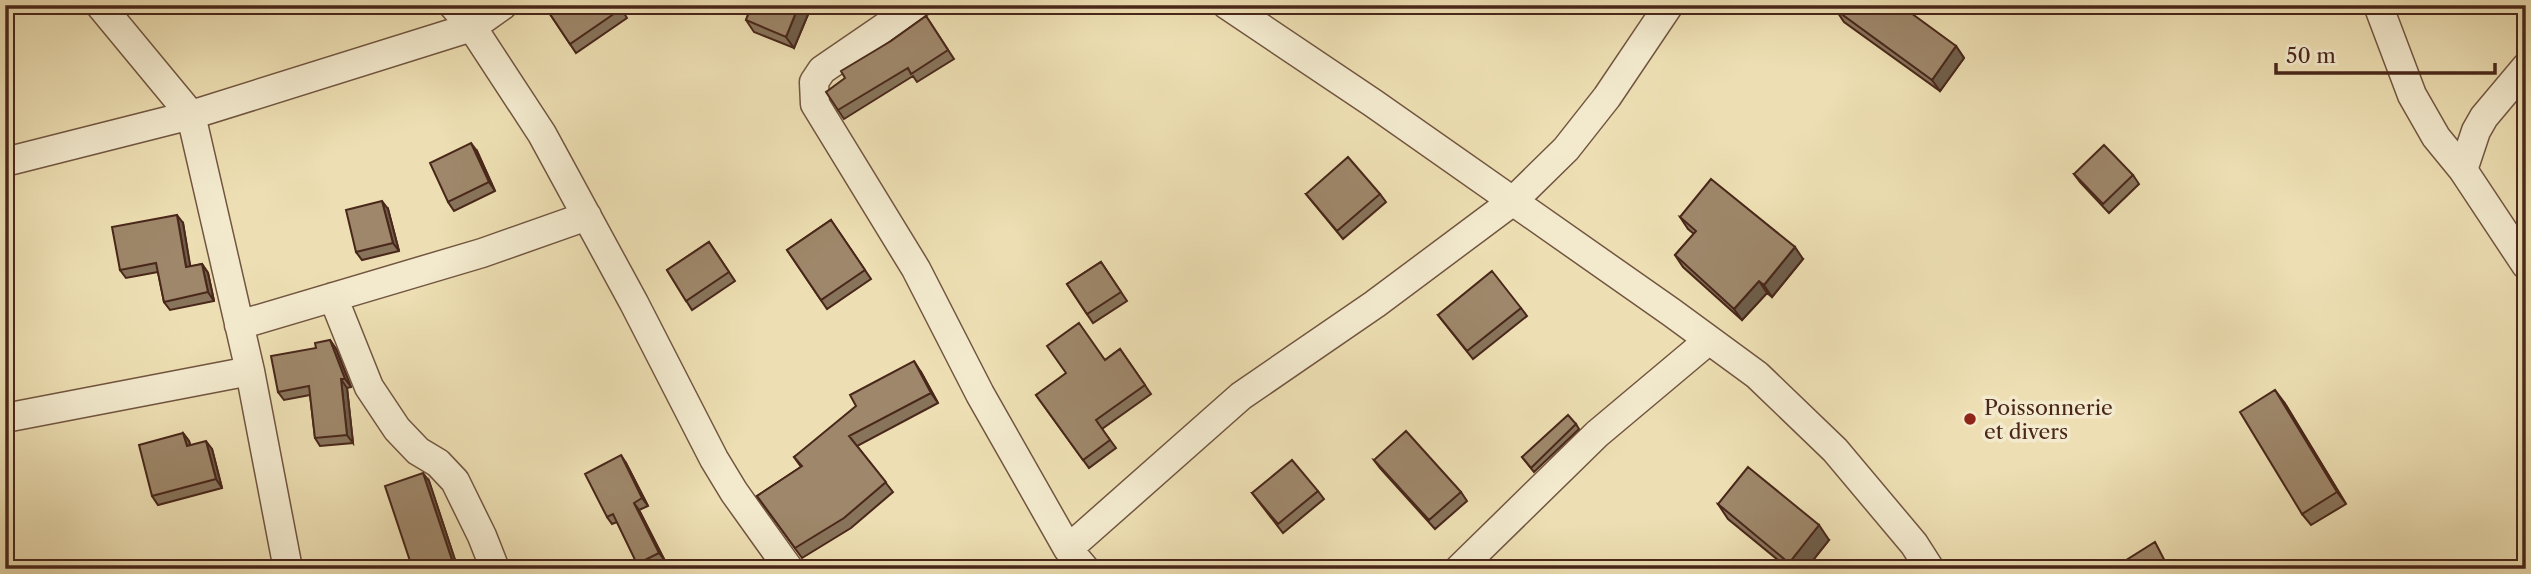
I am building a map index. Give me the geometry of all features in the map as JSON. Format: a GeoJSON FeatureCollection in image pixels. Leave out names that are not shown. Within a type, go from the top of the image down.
{"type":"FeatureCollection","features":[{"type":"Feature","properties":{"kind":"street"},"geometry":{"type":"LineString","coordinates":[[100,5],[191,115],[250,371],[288,569]]}},
{"type":"Feature","properties":{"kind":"street"},"geometry":{"type":"LineString","coordinates":[[453,5],[472,27],[542,134],[634,303],[713,459],[789,569]]}},
{"type":"Feature","properties":{"kind":"street"},"geometry":{"type":"LineString","coordinates":[[5,162],[191,115],[472,27],[503,5]]}},
{"type":"Feature","properties":{"kind":"street"},"geometry":{"type":"LineString","coordinates":[[917,5],[822,70],[814,82],[815,104],[916,270],[980,394],[1076,559],[1241,396],[1375,304],[1513,201],[1566,149],[1607,97],[1669,5]]}},
{"type":"Feature","properties":{"kind":"street"},"geometry":{"type":"LineString","coordinates":[[1227,5],[1513,201],[1757,375],[1835,450],[1914,544],[1930,569]]}},
{"type":"Feature","properties":{"kind":"street"},"geometry":{"type":"LineString","coordinates":[[2378,5],[2412,95],[2436,136],[2463,170],[2526,265]]}},
{"type":"Feature","properties":{"kind":"street"},"geometry":{"type":"LineString","coordinates":[[2463,170],[2476,131],[2484,117],[2526,67]]}},
{"type":"Feature","properties":{"kind":"street"},"geometry":{"type":"LineString","coordinates":[[239,325],[482,253],[587,216]]}},
{"type":"Feature","properties":{"kind":"street"},"geometry":{"type":"LineString","coordinates":[[333,297],[369,387],[397,429],[418,451],[438,463],[455,481],[495,569]]}},
{"type":"Feature","properties":{"kind":"street"},"geometry":{"type":"LineString","coordinates":[[1459,569],[1597,434],[1709,340]]}},
{"type":"Feature","properties":{"kind":"street"},"geometry":{"type":"LineString","coordinates":[[5,418],[250,371]]}},
{"type":"Feature","properties":{"kind":"building"},"geometry":{"type":"Polygon","coordinates":[[[557,5],[619,5],[621,9],[570,44],[548,11],[557,5]]]}},
{"type":"Feature","properties":{"kind":"building"},"geometry":{"type":"Polygon","coordinates":[[[752,5],[799,5],[786,37],[746,20],[752,5]]]}},
{"type":"Feature","properties":{"kind":"building"},"geometry":{"type":"Polygon","coordinates":[[[1840,5],[1900,5],[1956,46],[1932,80],[1836,10],[1840,5]]]}},
{"type":"Feature","properties":{"kind":"building"},"geometry":{"type":"Polygon","coordinates":[[[926,16],[948,50],[911,74],[908,68],[838,110],[826,92],[845,78],[841,71],[926,16]]]}},
{"type":"Feature","properties":{"kind":"building"},"geometry":{"type":"Polygon","coordinates":[[[471,143],[489,182],[448,202],[430,163],[471,143]]]}},
{"type":"Feature","properties":{"kind":"building"},"geometry":{"type":"Polygon","coordinates":[[[2104,145],[2133,175],[2103,204],[2074,174],[2104,145]]]}},
{"type":"Feature","properties":{"kind":"building"},"geometry":{"type":"Polygon","coordinates":[[[1348,157],[1380,194],[1337,231],[1306,194],[1348,157]]]}},
{"type":"Feature","properties":{"kind":"building"},"geometry":{"type":"Polygon","coordinates":[[[1711,179],[1795,247],[1764,285],[1759,281],[1734,309],[1675,255],[1696,231],[1680,217],[1711,179]]]}},
{"type":"Feature","properties":{"kind":"building"},"geometry":{"type":"Polygon","coordinates":[[[382,201],[393,243],[356,252],[346,210],[382,201]]]}},
{"type":"Feature","properties":{"kind":"building"},"geometry":{"type":"Polygon","coordinates":[[[177,215],[186,267],[202,264],[208,292],[164,302],[156,263],[120,270],[112,227],[177,215]]]}},
{"type":"Feature","properties":{"kind":"building"},"geometry":{"type":"Polygon","coordinates":[[[831,220],[865,270],[821,300],[787,250],[831,220]]]}},
{"type":"Feature","properties":{"kind":"building"},"geometry":{"type":"Polygon","coordinates":[[[709,242],[729,272],[686,301],[667,270],[709,242]]]}},
{"type":"Feature","properties":{"kind":"building"},"geometry":{"type":"Polygon","coordinates":[[[1101,262],[1121,292],[1087,314],[1067,284],[1101,262]]]}},
{"type":"Feature","properties":{"kind":"building"},"geometry":{"type":"Polygon","coordinates":[[[1492,271],[1521,308],[1467,351],[1438,315],[1492,271]]]}},
{"type":"Feature","properties":{"kind":"building"},"geometry":{"type":"Polygon","coordinates":[[[1079,323],[1105,360],[1120,349],[1145,385],[1096,420],[1110,440],[1083,460],[1036,395],[1066,373],[1047,346],[1079,323]]]}},
{"type":"Feature","properties":{"kind":"building"},"geometry":{"type":"Polygon","coordinates":[[[330,340],[345,379],[341,379],[347,435],[315,438],[309,386],[278,392],[271,356],[316,348],[315,343],[330,340]]]}},
{"type":"Feature","properties":{"kind":"building"},"geometry":{"type":"Polygon","coordinates":[[[914,361],[931,393],[849,436],[886,482],[844,518],[795,548],[757,496],[802,466],[794,457],[856,406],[850,395],[914,361]]]}},
{"type":"Feature","properties":{"kind":"building"},"geometry":{"type":"Polygon","coordinates":[[[2275,390],[2337,492],[2302,514],[2240,412],[2275,390]]]}},
{"type":"Feature","properties":{"kind":"building"},"geometry":{"type":"Polygon","coordinates":[[[1568,415],[1576,424],[1531,468],[1522,457],[1568,415]]]}},
{"type":"Feature","properties":{"kind":"building"},"geometry":{"type":"Polygon","coordinates":[[[1406,431],[1461,492],[1429,520],[1374,460],[1406,431]]]}},
{"type":"Feature","properties":{"kind":"building"},"geometry":{"type":"Polygon","coordinates":[[[183,433],[187,446],[206,441],[216,479],[152,496],[139,445],[183,433]]]}},
{"type":"Feature","properties":{"kind":"building"},"geometry":{"type":"Polygon","coordinates":[[[621,455],[642,498],[634,503],[659,553],[637,564],[613,514],[607,517],[585,474],[621,455]]]}},
{"type":"Feature","properties":{"kind":"building"},"geometry":{"type":"Polygon","coordinates":[[[1292,460],[1318,491],[1278,524],[1252,493],[1292,460]]]}},
{"type":"Feature","properties":{"kind":"building"},"geometry":{"type":"Polygon","coordinates":[[[1748,467],[1819,525],[1789,563],[1718,504],[1748,467]]]}},
{"type":"Feature","properties":{"kind":"building"},"geometry":{"type":"Polygon","coordinates":[[[423,473],[455,569],[421,569],[420,564],[412,567],[385,486],[423,473]]]}},
{"type":"Feature","properties":{"kind":"building"},"geometry":{"type":"Polygon","coordinates":[[[2155,542],[2169,569],[2112,569],[2155,542]]]}},
{"type":"Feature","properties":{"kind":"building"},"geometry":{"type":"Polygon","coordinates":[[[1046,561],[1053,569],[1038,569],[1046,561]]]}},
{"type":"Feature","properties":{"kind":"place","name":"Poissonnerie et divers"},"geometry":{"type":"Point","coordinates":[1970,419]}}]}
